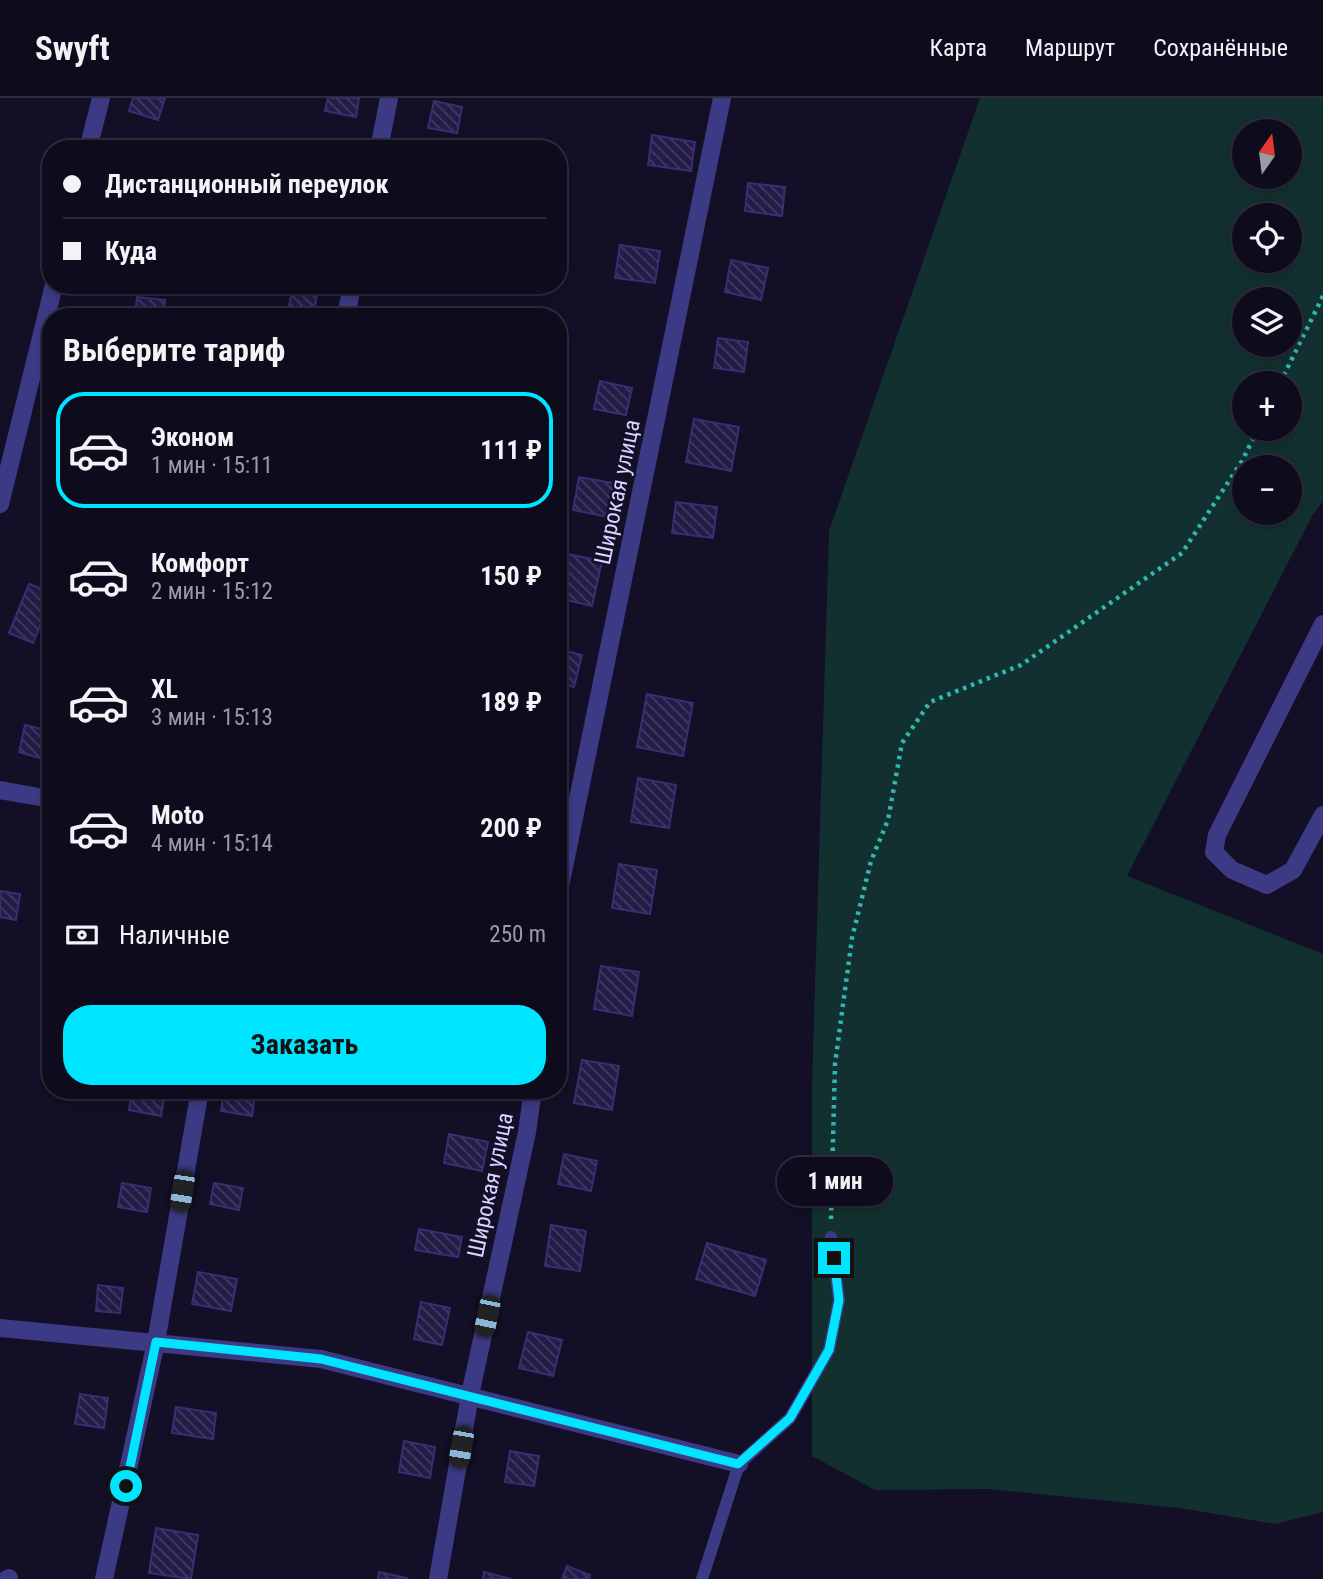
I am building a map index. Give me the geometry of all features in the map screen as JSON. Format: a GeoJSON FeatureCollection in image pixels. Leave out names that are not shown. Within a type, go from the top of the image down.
{"type":"FeatureCollection","features":[{"type":"Feature","properties":{"kind":"street"},"geometry":{"type":"LineString","coordinates":[[90,140],[100,98]]}},
{"type":"Feature","properties":{"kind":"street"},"geometry":{"type":"LineString","coordinates":[[381,140],[389,98]]}},
{"type":"Feature","properties":{"kind":"street","name":"Широкая улица"},"geometry":{"type":"LineString","coordinates":[[567,852],[722,98]]}},
{"type":"Feature","properties":{"kind":"street"},"geometry":{"type":"LineString","coordinates":[[0,504],[42,334]]}},
{"type":"Feature","properties":{"kind":"street"},"geometry":{"type":"LineString","coordinates":[[1323,625],[1217,835],[1214,852],[1232,870],[1267,885],[1293,870],[1323,815]]}},
{"type":"Feature","properties":{"kind":"street"},"geometry":{"type":"LineString","coordinates":[[0,790],[42,797]]}},
{"type":"Feature","properties":{"kind":"street"},"geometry":{"type":"LineString","coordinates":[[104,1579],[156,1342],[198,1099]]}},
{"type":"Feature","properties":{"kind":"street","name":"Широкая улица"},"geometry":{"type":"LineString","coordinates":[[438,1579],[470,1395],[527,1132],[532,1099]]}},
{"type":"Feature","properties":{"kind":"street"},"geometry":{"type":"LineString","coordinates":[[0,1328],[321,1359],[738,1464]]}},
{"type":"Feature","properties":{"kind":"lane"},"geometry":{"type":"LineString","coordinates":[[702,1579],[738,1464],[790,1418],[829,1350],[839,1300],[831,1237]]}},
{"type":"Feature","properties":{"kind":"lane"},"geometry":{"type":"LineString","coordinates":[[0,1568],[8,1579]]}},
{"type":"Feature","properties":{"kind":"path"},"geometry":{"type":"LineString","coordinates":[[1286,371],[1323,296]]}},
{"type":"Feature","properties":{"kind":"path"},"geometry":{"type":"LineString","coordinates":[[831,1237],[835,1064],[852,938],[871,861],[888,820],[902,743],[930,702],[1021,665],[1182,553],[1242,461],[1252,441]]}},
{"type":"Feature","properties":{"kind":"green space"},"geometry":{"type":"Polygon","coordinates":[[[980,98],[1323,98],[1323,501],[1312,516],[1127,876],[1323,954],[1323,1512],[1275,1524],[1180,1508],[989,1489],[875,1490],[812,1456],[812,1085],[829,531],[980,98]]]}},
{"type":"Feature","properties":{"kind":"building"},"geometry":{"type":"Polygon","coordinates":[[[133,98],[165,98],[158,120],[129,111],[133,98]]]}},
{"type":"Feature","properties":{"kind":"building"},"geometry":{"type":"Polygon","coordinates":[[[328,98],[359,98],[356,117],[325,111],[328,98]]]}},
{"type":"Feature","properties":{"kind":"building"},"geometry":{"type":"Polygon","coordinates":[[[434,101],[462,107],[457,133],[428,128],[434,101]]]}},
{"type":"Feature","properties":{"kind":"building"},"geometry":{"type":"Polygon","coordinates":[[[652,135],[695,142],[691,171],[648,165],[652,135]]]}},
{"type":"Feature","properties":{"kind":"building"},"geometry":{"type":"Polygon","coordinates":[[[748,183],[785,187],[782,216],[745,211],[748,183]]]}},
{"type":"Feature","properties":{"kind":"building"},"geometry":{"type":"Polygon","coordinates":[[[620,245],[660,251],[655,283],[615,278],[620,245]]]}},
{"type":"Feature","properties":{"kind":"building"},"geometry":{"type":"Polygon","coordinates":[[[731,260],[768,268],[761,300],[725,292],[731,260]]]}},
{"type":"Feature","properties":{"kind":"building"},"geometry":{"type":"Polygon","coordinates":[[[291,294],[317,294],[315,308],[289,306],[291,294]]]}},
{"type":"Feature","properties":{"kind":"building"},"geometry":{"type":"Polygon","coordinates":[[[137,297],[165,300],[165,308],[136,308],[137,297]]]}},
{"type":"Feature","properties":{"kind":"building"},"geometry":{"type":"Polygon","coordinates":[[[718,338],[748,342],[744,372],[714,368],[718,338]]]}},
{"type":"Feature","properties":{"kind":"building"},"geometry":{"type":"Polygon","coordinates":[[[600,381],[632,388],[626,415],[594,409],[600,381]]]}},
{"type":"Feature","properties":{"kind":"building"},"geometry":{"type":"Polygon","coordinates":[[[694,419],[739,427],[731,471],[686,462],[694,419]]]}},
{"type":"Feature","properties":{"kind":"building"},"geometry":{"type":"Polygon","coordinates":[[[579,477],[613,483],[608,517],[573,510],[579,477]]]}},
{"type":"Feature","properties":{"kind":"building"},"geometry":{"type":"Polygon","coordinates":[[[676,502],[717,507],[713,538],[672,533],[676,502]]]}},
{"type":"Feature","properties":{"kind":"building"},"geometry":{"type":"Polygon","coordinates":[[[568,554],[602,561],[592,606],[567,600],[568,554]]]}},
{"type":"Feature","properties":{"kind":"building"},"geometry":{"type":"Polygon","coordinates":[[[29,584],[42,589],[42,622],[33,643],[9,633],[29,584]]]}},
{"type":"Feature","properties":{"kind":"building"},"geometry":{"type":"Polygon","coordinates":[[[567,651],[582,655],[574,687],[567,685],[567,651]]]}},
{"type":"Feature","properties":{"kind":"building"},"geometry":{"type":"Polygon","coordinates":[[[647,694],[693,703],[683,756],[637,747],[647,694]]]}},
{"type":"Feature","properties":{"kind":"building"},"geometry":{"type":"Polygon","coordinates":[[[25,725],[42,729],[42,759],[19,752],[25,725]]]}},
{"type":"Feature","properties":{"kind":"building"},"geometry":{"type":"Polygon","coordinates":[[[638,778],[676,785],[669,828],[631,822],[638,778]]]}},
{"type":"Feature","properties":{"kind":"building"},"geometry":{"type":"Polygon","coordinates":[[[619,864],[657,870],[650,914],[612,908],[619,864]]]}},
{"type":"Feature","properties":{"kind":"building"},"geometry":{"type":"Polygon","coordinates":[[[0,891],[20,894],[16,920],[0,917],[0,891]]]}},
{"type":"Feature","properties":{"kind":"building"},"geometry":{"type":"Polygon","coordinates":[[[601,966],[639,972],[632,1016],[594,1009],[601,966]]]}},
{"type":"Feature","properties":{"kind":"building"},"geometry":{"type":"Polygon","coordinates":[[[582,1060],[619,1066],[612,1110],[574,1103],[582,1060]]]}},
{"type":"Feature","properties":{"kind":"building"},"geometry":{"type":"Polygon","coordinates":[[[131,1099],[164,1099],[161,1116],[129,1110],[131,1099]]]}},
{"type":"Feature","properties":{"kind":"building"},"geometry":{"type":"Polygon","coordinates":[[[223,1099],[254,1099],[252,1116],[221,1111],[223,1099]]]}},
{"type":"Feature","properties":{"kind":"building"},"geometry":{"type":"Polygon","coordinates":[[[449,1134],[488,1142],[482,1171],[444,1163],[449,1134]]]}},
{"type":"Feature","properties":{"kind":"building"},"geometry":{"type":"Polygon","coordinates":[[[564,1154],[597,1161],[591,1191],[558,1184],[564,1154]]]}},
{"type":"Feature","properties":{"kind":"building"},"geometry":{"type":"Polygon","coordinates":[[[122,1183],[151,1188],[147,1212],[118,1207],[122,1183]]]}},
{"type":"Feature","properties":{"kind":"building"},"geometry":{"type":"Polygon","coordinates":[[[214,1183],[243,1188],[239,1210],[210,1204],[214,1183]]]}},
{"type":"Feature","properties":{"kind":"building"},"geometry":{"type":"Polygon","coordinates":[[[551,1225],[586,1231],[580,1271],[545,1266],[551,1225]]]}},
{"type":"Feature","properties":{"kind":"building"},"geometry":{"type":"Polygon","coordinates":[[[419,1229],[462,1237],[458,1257],[415,1250],[419,1229]]]}},
{"type":"Feature","properties":{"kind":"building"},"geometry":{"type":"Polygon","coordinates":[[[707,1243],[766,1260],[755,1296],[696,1279],[707,1243]]]}},
{"type":"Feature","properties":{"kind":"building"},"geometry":{"type":"Polygon","coordinates":[[[198,1272],[237,1279],[231,1311],[192,1304],[198,1272]]]}},
{"type":"Feature","properties":{"kind":"building"},"geometry":{"type":"Polygon","coordinates":[[[98,1285],[123,1288],[120,1313],[96,1311],[98,1285]]]}},
{"type":"Feature","properties":{"kind":"building"},"geometry":{"type":"Polygon","coordinates":[[[421,1302],[450,1308],[442,1345],[414,1339],[421,1302]]]}},
{"type":"Feature","properties":{"kind":"building"},"geometry":{"type":"Polygon","coordinates":[[[528,1332],[562,1340],[553,1376],[519,1368],[528,1332]]]}},
{"type":"Feature","properties":{"kind":"building"},"geometry":{"type":"Polygon","coordinates":[[[80,1394],[108,1398],[104,1428],[75,1424],[80,1394]]]}},
{"type":"Feature","properties":{"kind":"building"},"geometry":{"type":"Polygon","coordinates":[[[176,1407],[216,1413],[213,1439],[172,1433],[176,1407]]]}},
{"type":"Feature","properties":{"kind":"building"},"geometry":{"type":"Polygon","coordinates":[[[404,1441],[435,1447],[430,1478],[399,1472],[404,1441]]]}},
{"type":"Feature","properties":{"kind":"building"},"geometry":{"type":"Polygon","coordinates":[[[510,1451],[539,1456],[534,1486],[505,1482],[510,1451]]]}},
{"type":"Feature","properties":{"kind":"building"},"geometry":{"type":"Polygon","coordinates":[[[156,1528],[198,1535],[191,1579],[149,1573],[156,1528]]]}},
{"type":"Feature","properties":{"kind":"building"},"geometry":{"type":"Polygon","coordinates":[[[567,1566],[590,1575],[589,1579],[562,1579],[567,1566]]]}},
{"type":"Feature","properties":{"kind":"building"},"geometry":{"type":"Polygon","coordinates":[[[379,1572],[407,1578],[378,1579],[379,1572]]]}},
{"type":"Feature","properties":{"kind":"building"},"geometry":{"type":"Polygon","coordinates":[[[484,1572],[511,1579],[483,1579],[484,1572]]]}},
{"type":"Feature","properties":{"kind":"route"},"geometry":{"type":"LineString","coordinates":[[126,1486],[156,1342],[321,1359],[738,1464],[790,1418],[829,1350],[839,1300],[834,1258]]}}]}
